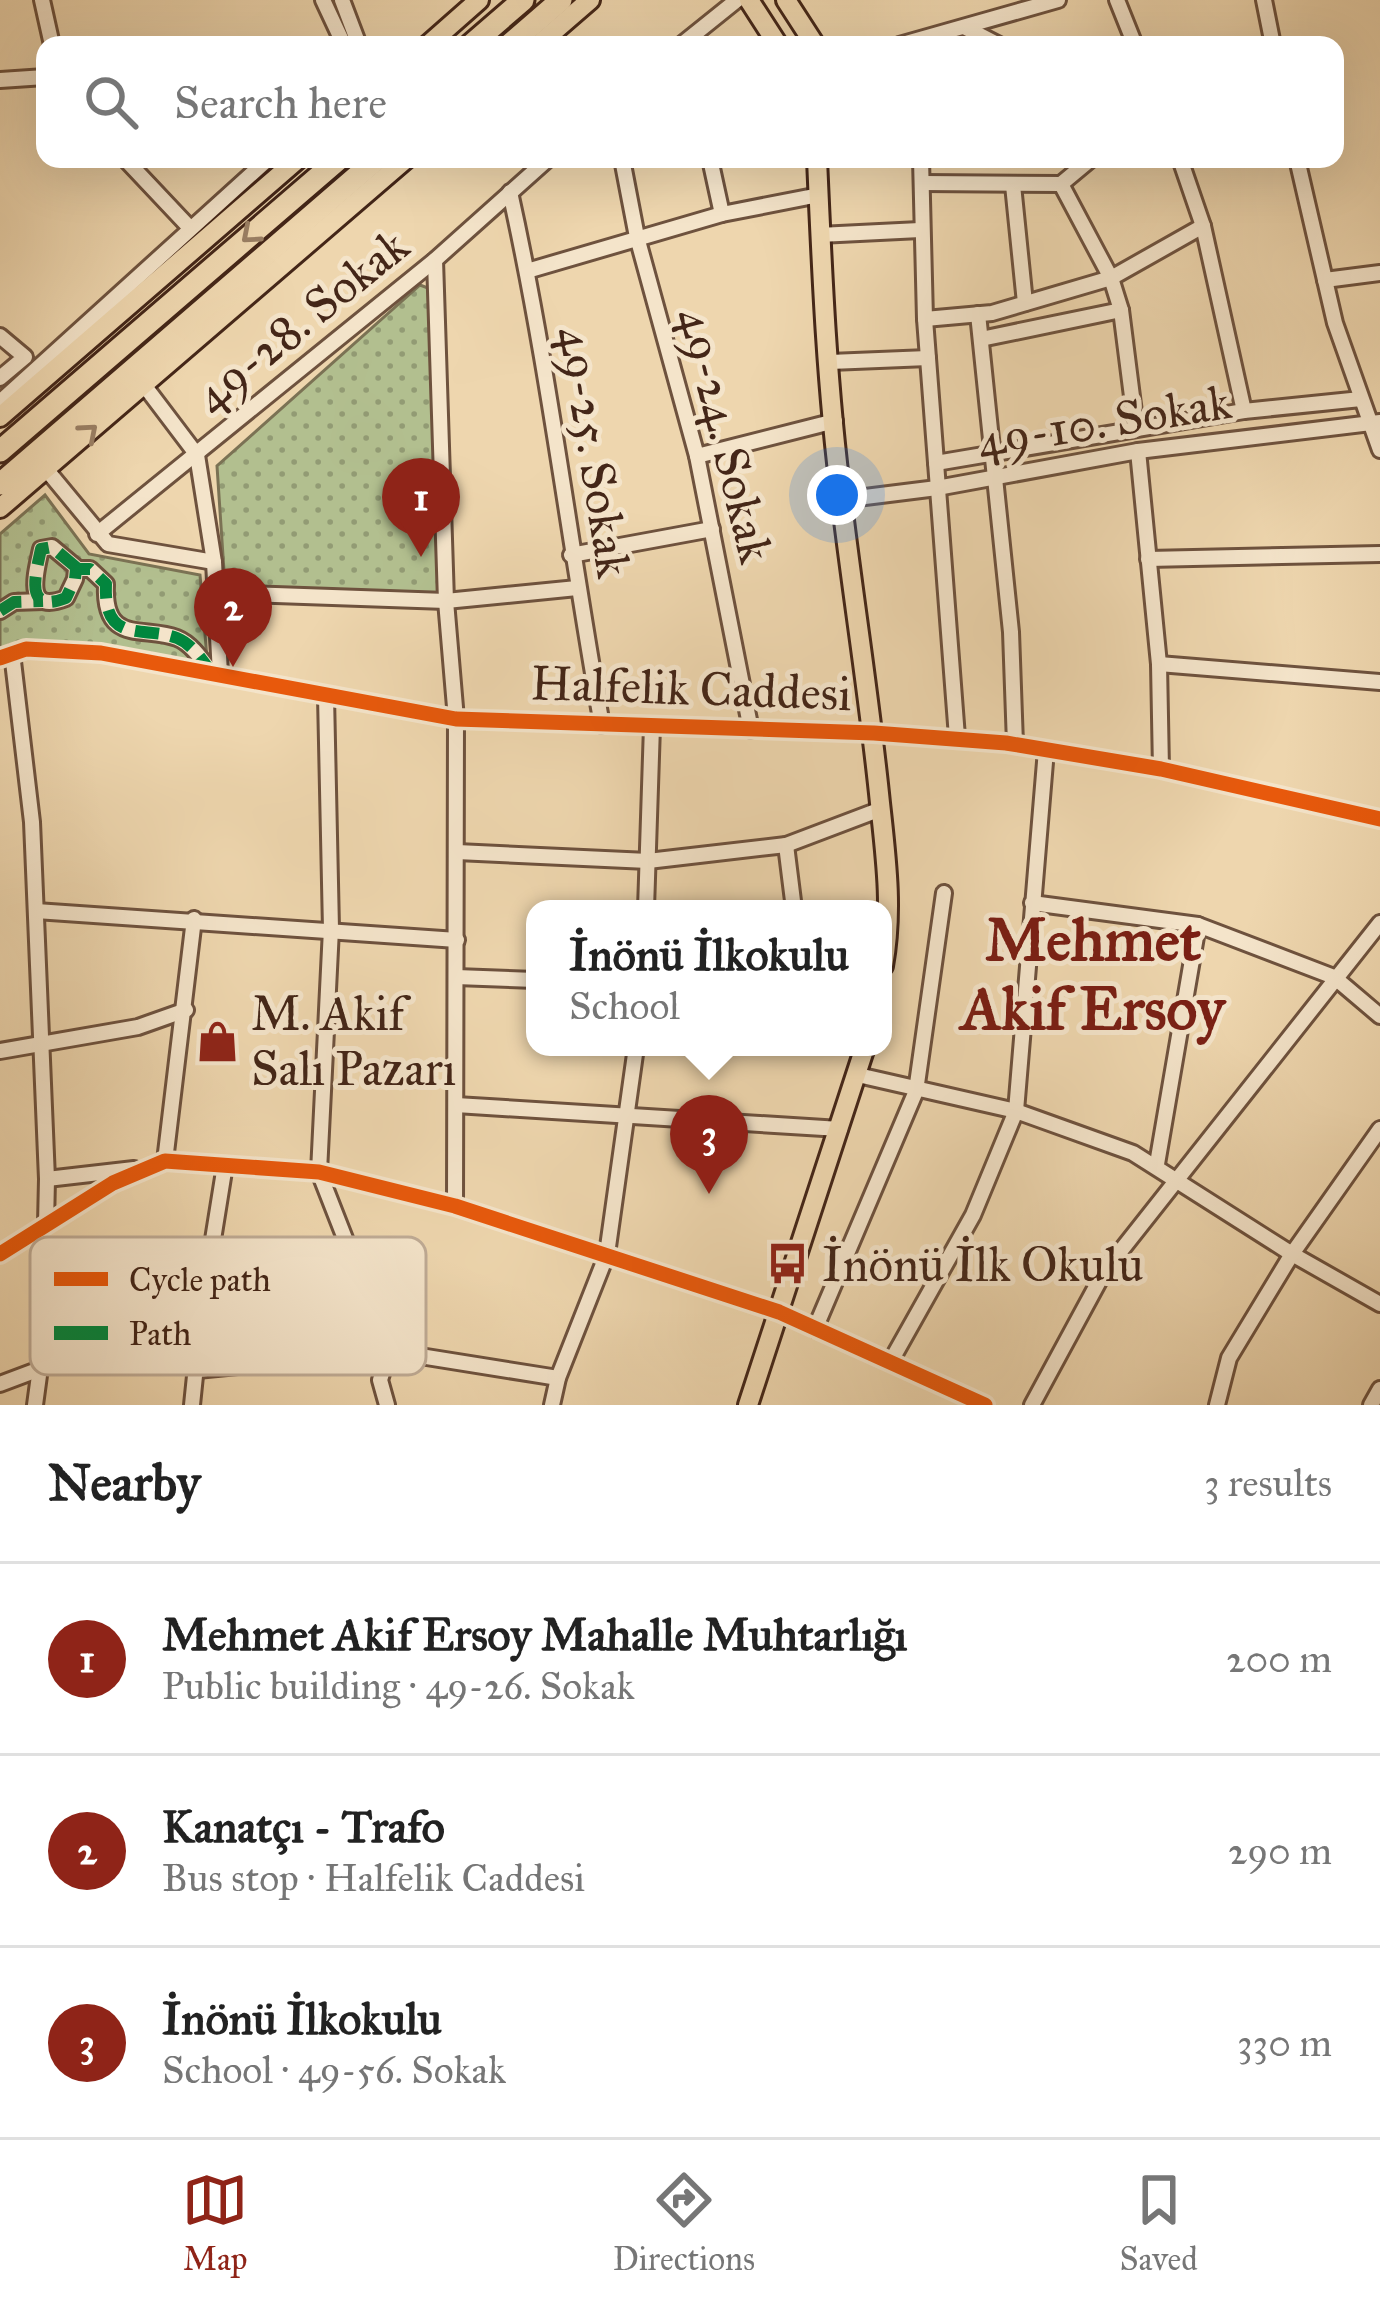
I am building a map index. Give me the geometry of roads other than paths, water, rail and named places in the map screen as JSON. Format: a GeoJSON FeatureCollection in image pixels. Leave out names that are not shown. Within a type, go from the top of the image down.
{"type":"FeatureCollection","features":[{"type":"Feature","properties":{"kind":"highway"},"geometry":{"type":"LineString","coordinates":[[481,36],[523,0]]}},
{"type":"Feature","properties":{"kind":"highway"},"geometry":{"type":"LineString","coordinates":[[519,36],[561,0]]}},
{"type":"Feature","properties":{"kind":"highway"},"geometry":{"type":"LineString","coordinates":[[8,444],[329,168]]}},
{"type":"Feature","properties":{"kind":"highway"},"geometry":{"type":"LineString","coordinates":[[0,484],[40,462],[367,168]]}},
{"type":"Feature","properties":{"kind":"main road"},"geometry":{"type":"LineString","coordinates":[[438,36],[479,0]]}},
{"type":"Feature","properties":{"kind":"main road"},"geometry":{"type":"LineString","coordinates":[[548,36],[590,0]]}},
{"type":"Feature","properties":{"kind":"main road"},"geometry":{"type":"LineString","coordinates":[[749,0],[772,36]]}},
{"type":"Feature","properties":{"kind":"main road"},"geometry":{"type":"LineString","coordinates":[[786,0],[809,36]]}},
{"type":"Feature","properties":{"kind":"main road"},"geometry":{"type":"LineString","coordinates":[[0,417],[288,168]]}},
{"type":"Feature","properties":{"kind":"main road"},"geometry":{"type":"LineString","coordinates":[[0,508],[40,462],[143,385],[396,168]]}},
{"type":"Feature","properties":{"kind":"main road"},"geometry":{"type":"LineString","coordinates":[[817,168],[841,500],[874,733],[890,900]]}},
{"type":"Feature","properties":{"kind":"main road"},"geometry":{"type":"LineString","coordinates":[[748,1405],[863,1056]]}},
{"type":"Feature","properties":{"kind":"street"},"geometry":{"type":"LineString","coordinates":[[42,0],[50,36]]}},
{"type":"Feature","properties":{"kind":"street"},"geometry":{"type":"LineString","coordinates":[[322,0],[340,36]]}},
{"type":"Feature","properties":{"kind":"street"},"geometry":{"type":"LineString","coordinates":[[342,0],[355,36]]}},
{"type":"Feature","properties":{"kind":"street"},"geometry":{"type":"LineString","coordinates":[[692,36],[736,0]]}},
{"type":"Feature","properties":{"kind":"street"},"geometry":{"type":"LineString","coordinates":[[935,36],[1058,0]]}},
{"type":"Feature","properties":{"kind":"street"},"geometry":{"type":"LineString","coordinates":[[1117,0],[1131,36]]}},
{"type":"Feature","properties":{"kind":"street"},"geometry":{"type":"LineString","coordinates":[[1264,0],[1271,36]]}},
{"type":"Feature","properties":{"kind":"street"},"geometry":{"type":"LineString","coordinates":[[966,28],[982,36]]}},
{"type":"Feature","properties":{"kind":"street"},"geometry":{"type":"LineString","coordinates":[[0,80],[36,78]]}},
{"type":"Feature","properties":{"kind":"street"},"geometry":{"type":"LineString","coordinates":[[133,168],[190,228]]}},
{"type":"Feature","properties":{"kind":"street"},"geometry":{"type":"LineString","coordinates":[[0,401],[258,168]]}},
{"type":"Feature","properties":{"kind":"street","name":"49-28. Sokak"},"geometry":{"type":"LineString","coordinates":[[97,534],[435,260],[538,168]]}},
{"type":"Feature","properties":{"kind":"street","name":"49-24. Sokak"},"geometry":{"type":"LineString","coordinates":[[624,168],[637,238],[697,456],[751,730]]}},
{"type":"Feature","properties":{"kind":"street"},"geometry":{"type":"LineString","coordinates":[[712,168],[722,214]]}},
{"type":"Feature","properties":{"kind":"street"},"geometry":{"type":"LineString","coordinates":[[922,168],[925,320],[957,737]]}},
{"type":"Feature","properties":{"kind":"street"},"geometry":{"type":"LineString","coordinates":[[923,183],[1061,184],[1080,168]]}},
{"type":"Feature","properties":{"kind":"street"},"geometry":{"type":"LineString","coordinates":[[1183,168],[1203,226],[1244,411]]}},
{"type":"Feature","properties":{"kind":"street"},"geometry":{"type":"LineString","coordinates":[[1299,168],[1325,280],[1361,399],[1375,422],[1380,450]]}},
{"type":"Feature","properties":{"kind":"street"},"geometry":{"type":"LineString","coordinates":[[1061,184],[1112,278],[1121,310],[1136,428]]}},
{"type":"Feature","properties":{"kind":"street"},"geometry":{"type":"LineString","coordinates":[[1013,185],[1025,303]]}},
{"type":"Feature","properties":{"kind":"street","name":"49-25. Sokak"},"geometry":{"type":"LineString","coordinates":[[510,193],[602,725]]}},
{"type":"Feature","properties":{"kind":"street"},"geometry":{"type":"LineString","coordinates":[[527,271],[722,214],[818,195]]}},
{"type":"Feature","properties":{"kind":"street"},"geometry":{"type":"LineString","coordinates":[[925,320],[978,314],[1112,278],[1203,226]]}},
{"type":"Feature","properties":{"kind":"street"},"geometry":{"type":"LineString","coordinates":[[819,235],[920,230]]}},
{"type":"Feature","properties":{"kind":"street"},"geometry":{"type":"LineString","coordinates":[[435,260],[446,601],[456,719],[454,1206]]}},
{"type":"Feature","properties":{"kind":"street"},"geometry":{"type":"LineString","coordinates":[[1325,280],[1380,273]]}},
{"type":"Feature","properties":{"kind":"street"},"geometry":{"type":"LineString","coordinates":[[981,339],[1121,310]]}},
{"type":"Feature","properties":{"kind":"street"},"geometry":{"type":"LineString","coordinates":[[978,314],[1012,632],[1015,745]]}},
{"type":"Feature","properties":{"kind":"street"},"geometry":{"type":"LineString","coordinates":[[0,336],[25,357],[0,378]]}},
{"type":"Feature","properties":{"kind":"street"},"geometry":{"type":"LineString","coordinates":[[830,362],[928,358]]}},
{"type":"Feature","properties":{"kind":"street"},"geometry":{"type":"LineString","coordinates":[[143,385],[197,455],[217,593],[215,673]]}},
{"type":"Feature","properties":{"kind":"street","name":"49-10. Sokak"},"geometry":{"type":"LineString","coordinates":[[936,463],[1244,411],[1361,399]]}},
{"type":"Feature","properties":{"kind":"street"},"geometry":{"type":"LineString","coordinates":[[697,456],[835,422]]}},
{"type":"Feature","properties":{"kind":"street","name":"49-10. Sokak"},"geometry":{"type":"LineString","coordinates":[[841,500],[937,488],[1138,451],[1375,422]]}},
{"type":"Feature","properties":{"kind":"street"},"geometry":{"type":"LineString","coordinates":[[1138,451],[1160,664],[1161,769]]}},
{"type":"Feature","properties":{"kind":"street"},"geometry":{"type":"LineString","coordinates":[[40,462],[108,544],[214,562]]}},
{"type":"Feature","properties":{"kind":"street"},"geometry":{"type":"LineString","coordinates":[[571,555],[712,530]]}},
{"type":"Feature","properties":{"kind":"street"},"geometry":{"type":"LineString","coordinates":[[43,601],[32,580],[41,549],[52,547],[106,584],[106,601],[120,626],[132,633],[176,637],[215,673]]}},
{"type":"Feature","properties":{"kind":"street"},"geometry":{"type":"LineString","coordinates":[[1148,559],[1380,554]]}},
{"type":"Feature","properties":{"kind":"street"},"geometry":{"type":"LineString","coordinates":[[0,611],[14,602],[52,603],[66,598],[77,568]]}},
{"type":"Feature","properties":{"kind":"street"},"geometry":{"type":"LineString","coordinates":[[217,593],[446,601],[577,588]]}},
{"type":"Feature","properties":{"kind":"street","name":"Halfelik Caddesi"},"geometry":{"type":"LineString","coordinates":[[6,656],[56,648],[456,719],[957,737],[1161,769],[1380,819]]}},
{"type":"Feature","properties":{"kind":"street"},"geometry":{"type":"LineString","coordinates":[[6,656],[32,822],[46,1224]]}},
{"type":"Feature","properties":{"kind":"street"},"geometry":{"type":"LineString","coordinates":[[1160,664],[1380,682]]}},
{"type":"Feature","properties":{"kind":"street"},"geometry":{"type":"LineString","coordinates":[[326,696],[332,929],[320,1172],[345,1237]]}},
{"type":"Feature","properties":{"kind":"street"},"geometry":{"type":"LineString","coordinates":[[646,900],[652,727]]}},
{"type":"Feature","properties":{"kind":"street"},"geometry":{"type":"LineString","coordinates":[[891,1361],[973,1215],[1016,1111],[1046,750]]}},
{"type":"Feature","properties":{"kind":"street"},"geometry":{"type":"LineString","coordinates":[[457,852],[648,861],[786,844],[881,809]]}},
{"type":"Feature","properties":{"kind":"street"},"geometry":{"type":"LineString","coordinates":[[786,844],[793,900]]}},
{"type":"Feature","properties":{"kind":"street"},"geometry":{"type":"LineString","coordinates":[[815,1329],[916,1091],[944,893]]}},
{"type":"Feature","properties":{"kind":"street"},"geometry":{"type":"LineString","coordinates":[[1032,903],[1198,926],[1334,977],[1380,1016]]}},
{"type":"Feature","properties":{"kind":"street"},"geometry":{"type":"LineString","coordinates":[[36,911],[457,940]]}},
{"type":"Feature","properties":{"kind":"street"},"geometry":{"type":"LineString","coordinates":[[165,1161],[194,920]]}},
{"type":"Feature","properties":{"kind":"street"},"geometry":{"type":"LineString","coordinates":[[1032,1405],[1104,1272],[1380,922]]}},
{"type":"Feature","properties":{"kind":"street"},"geometry":{"type":"LineString","coordinates":[[1157,1164],[1198,926]]}},
{"type":"Feature","properties":{"kind":"street"},"geometry":{"type":"LineString","coordinates":[[456,977],[526,980]]}},
{"type":"Feature","properties":{"kind":"street"},"geometry":{"type":"LineString","coordinates":[[0,1051],[138,1027],[186,1010]]}},
{"type":"Feature","properties":{"kind":"street"},"geometry":{"type":"LineString","coordinates":[[552,1405],[558,1378],[607,1254],[635,1056]]}},
{"type":"Feature","properties":{"kind":"street"},"geometry":{"type":"LineString","coordinates":[[858,1075],[1016,1111],[1157,1164],[1292,1254],[1380,1304]]}},
{"type":"Feature","properties":{"kind":"street"},"geometry":{"type":"LineString","coordinates":[[456,1106],[840,1129]]}},
{"type":"Feature","properties":{"kind":"street"},"geometry":{"type":"LineString","coordinates":[[1217,1405],[1228,1358],[1292,1254],[1380,1129]]}},
{"type":"Feature","properties":{"kind":"street"},"geometry":{"type":"LineString","coordinates":[[0,1254],[145,1168],[165,1161],[320,1172],[454,1206],[778,1312],[985,1405]]}},
{"type":"Feature","properties":{"kind":"street"},"geometry":{"type":"LineString","coordinates":[[213,1237],[225,1165]]}},
{"type":"Feature","properties":{"kind":"street"},"geometry":{"type":"LineString","coordinates":[[47,1179],[145,1168]]}},
{"type":"Feature","properties":{"kind":"street"},"geometry":{"type":"LineString","coordinates":[[426,1357],[558,1378]]}},
{"type":"Feature","properties":{"kind":"street"},"geometry":{"type":"LineString","coordinates":[[0,1384],[30,1372]]}},
{"type":"Feature","properties":{"kind":"street"},"geometry":{"type":"LineString","coordinates":[[35,1405],[39,1375]]}},
{"type":"Feature","properties":{"kind":"street"},"geometry":{"type":"LineString","coordinates":[[192,1405],[196,1375]]}},
{"type":"Feature","properties":{"kind":"street"},"geometry":{"type":"LineString","coordinates":[[381,1375],[387,1405]]}},
{"type":"Feature","properties":{"kind":"street"},"geometry":{"type":"LineString","coordinates":[[1371,1405],[1380,1389]]}},
{"type":"Feature","properties":{"kind":"place","name":"Mehmet Akif Ersoy Mahalle Muhtarlığı"},"geometry":{"type":"Point","coordinates":[421,557]}},
{"type":"Feature","properties":{"kind":"place","name":"Kanatçı - Trafo"},"geometry":{"type":"Point","coordinates":[233,667]}},
{"type":"Feature","properties":{"kind":"place","name":"M. Akif Salı Pazarı"},"geometry":{"type":"Point","coordinates":[217,1041]}},
{"type":"Feature","properties":{"kind":"place","name":"İnönü İlkokulu"},"geometry":{"type":"Point","coordinates":[709,1194]}},
{"type":"Feature","properties":{"kind":"place","name":"İnönü İlk Okulu"},"geometry":{"type":"Point","coordinates":[788,1264]}},
{"type":"Feature","properties":{"kind":"district","name":"Mehmet Akif Ersoy"},"geometry":{"type":"Point","coordinates":[1093,974]}}]}
